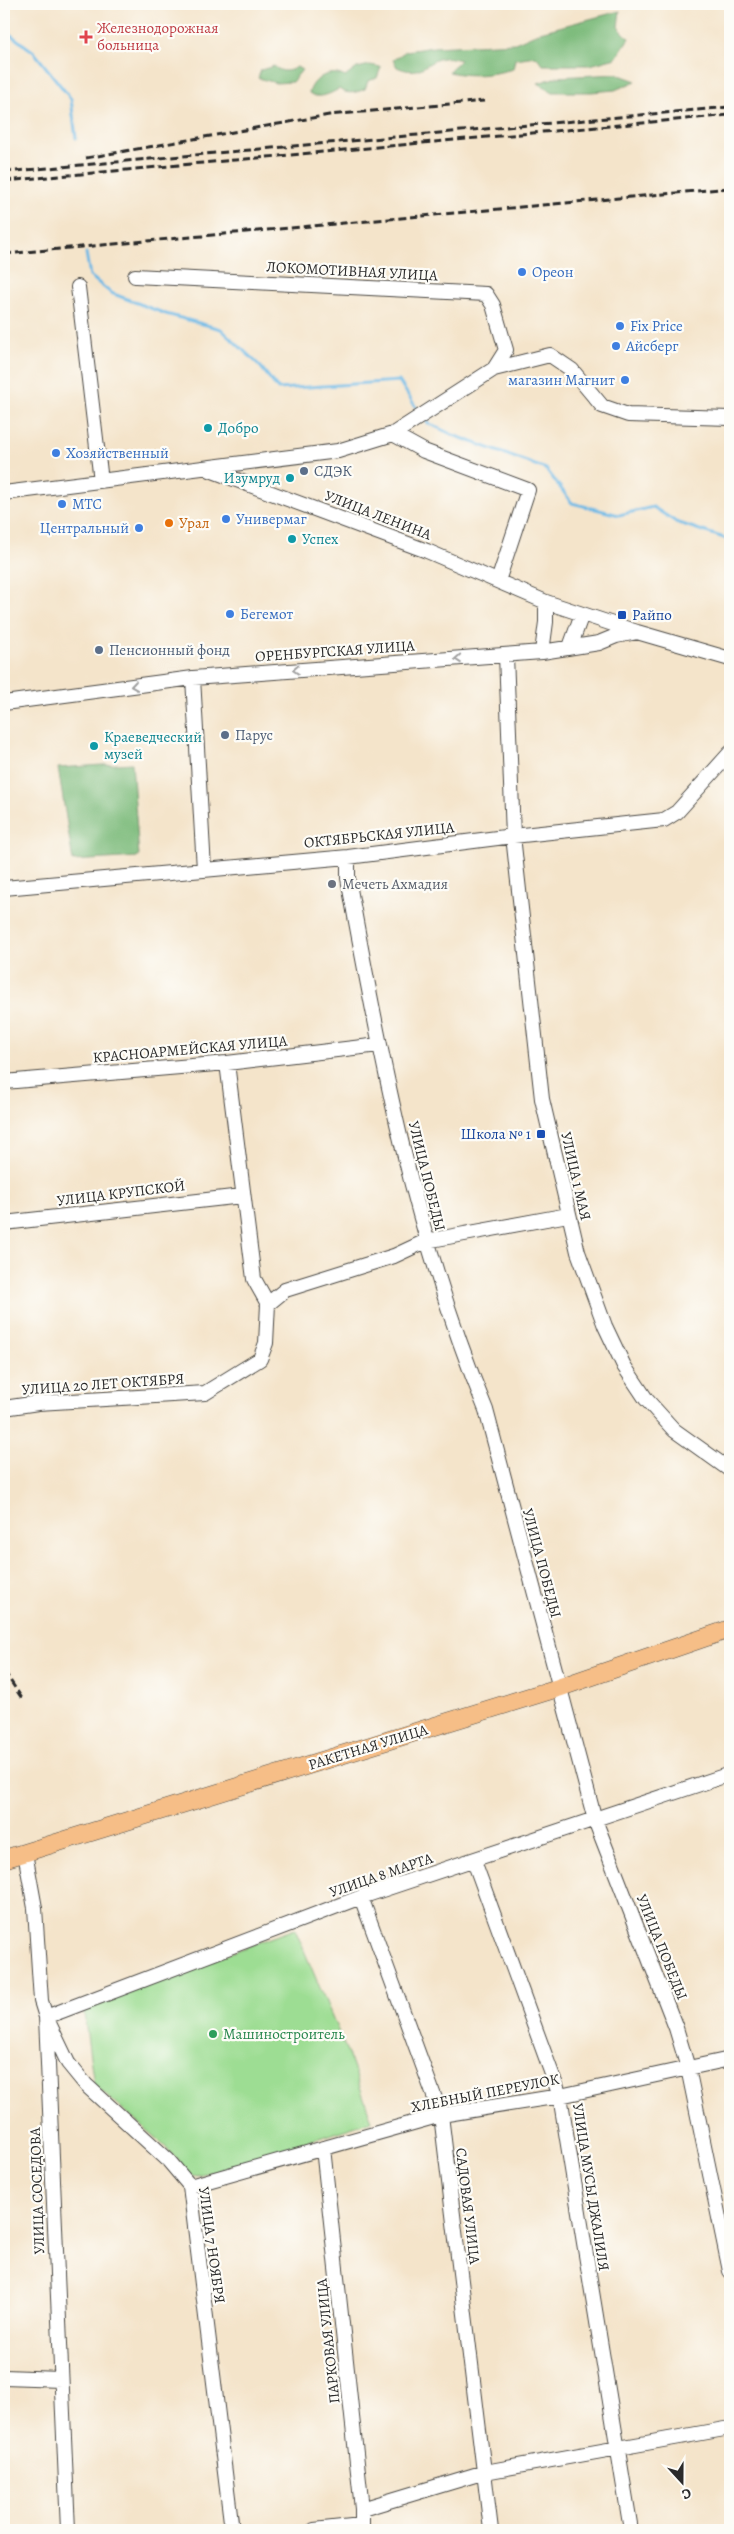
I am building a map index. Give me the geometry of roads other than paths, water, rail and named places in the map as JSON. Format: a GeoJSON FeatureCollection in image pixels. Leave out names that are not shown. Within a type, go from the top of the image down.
{"type":"FeatureCollection","features":[{"type":"Feature","properties":{"kind":"main road","name":"РАКЕТНАЯ УЛИЦА"},"geometry":{"type":"LineString","coordinates":[[4,1859],[558,1688],[730,1630]]}},
{"type":"Feature","properties":{"kind":"street","name":"ЛОКОМОТИВНАЯ УЛИЦА"},"geometry":{"type":"LineString","coordinates":[[135,276],[486,294],[493,305],[506,350],[494,369]]}},
{"type":"Feature","properties":{"kind":"street"},"geometry":{"type":"LineString","coordinates":[[78,287],[101,481]]}},
{"type":"Feature","properties":{"kind":"street"},"geometry":{"type":"LineString","coordinates":[[207,469],[338,451],[393,434],[494,369],[550,354],[572,370],[602,406],[628,415],[730,418]]}},
{"type":"Feature","properties":{"kind":"street"},"geometry":{"type":"LineString","coordinates":[[393,434],[424,451],[528,490],[498,581]]}},
{"type":"Feature","properties":{"kind":"street","name":"УЛИЦА ЛЕНИНА"},"geometry":{"type":"LineString","coordinates":[[4,493],[207,469],[427,551],[546,602],[637,632],[730,659]]}},
{"type":"Feature","properties":{"kind":"street"},"geometry":{"type":"LineString","coordinates":[[542,652],[546,622],[546,602]]}},
{"type":"Feature","properties":{"kind":"street"},"geometry":{"type":"LineString","coordinates":[[570,647],[582,614]]}},
{"type":"Feature","properties":{"kind":"street","name":"ОРЕНБУРГСКАЯ УЛИЦА"},"geometry":{"type":"LineString","coordinates":[[4,703],[193,678],[542,652],[599,643],[616,636],[637,632]]}},
{"type":"Feature","properties":{"kind":"street","name":"УЛИЦА 1 МАЯ"},"geometry":{"type":"LineString","coordinates":[[506,655],[513,836],[542,1099],[568,1215],[589,1286],[624,1366],[646,1399],[674,1430],[730,1470]]}},
{"type":"Feature","properties":{"kind":"street"},"geometry":{"type":"LineString","coordinates":[[193,678],[204,869]]}},
{"type":"Feature","properties":{"kind":"street","name":"ОКТЯБРЬСКАЯ УЛИЦА"},"geometry":{"type":"LineString","coordinates":[[4,888],[348,857],[513,836],[664,820],[677,812],[730,753]]}},
{"type":"Feature","properties":{"kind":"street","name":"УЛИЦА ПОБЕДЫ"},"geometry":{"type":"LineString","coordinates":[[348,857],[348,878],[379,1045],[426,1241],[461,1348],[486,1410],[558,1688],[595,1820],[676,2028],[688,2068],[730,2271]]}},
{"type":"Feature","properties":{"kind":"street","name":"КРАСНОАРМЕЙСКАЯ УЛИЦА"},"geometry":{"type":"LineString","coordinates":[[4,1082],[227,1063],[379,1045]]}},
{"type":"Feature","properties":{"kind":"street"},"geometry":{"type":"LineString","coordinates":[[227,1063],[242,1196],[254,1279],[268,1304],[285,1290],[394,1256],[426,1241],[568,1215]]}},
{"type":"Feature","properties":{"kind":"street","name":"УЛИЦА КРУПСКОЙ"},"geometry":{"type":"LineString","coordinates":[[4,1223],[242,1196]]}},
{"type":"Feature","properties":{"kind":"street","name":"УЛИЦА 20 ЛЕТ ОКТЯБРЯ"},"geometry":{"type":"LineString","coordinates":[[4,1408],[38,1403],[205,1394],[260,1359],[266,1343],[268,1304]]}},
{"type":"Feature","properties":{"kind":"street","name":"УЛИЦА 8 МАРТА"},"geometry":{"type":"LineString","coordinates":[[46,2017],[362,1898],[730,1774]]}},
{"type":"Feature","properties":{"kind":"street","name":"УЛИЦА СОСЕДОВА"},"geometry":{"type":"LineString","coordinates":[[25,1853],[35,1908],[41,2001],[46,2017],[68,2530]]}},
{"type":"Feature","properties":{"kind":"street","name":"УЛИЦА МУСЫ ДЖАЛИЛЯ"},"geometry":{"type":"LineString","coordinates":[[474,1861],[560,2096],[631,2530]]}},
{"type":"Feature","properties":{"kind":"street","name":"САДОВАЯ УЛИЦА"},"geometry":{"type":"LineString","coordinates":[[362,1898],[440,2115],[491,2530]]}},
{"type":"Feature","properties":{"kind":"street","name":"УЛИЦА 7 НОЯБРЯ"},"geometry":{"type":"LineString","coordinates":[[46,2017],[68,2063],[86,2085],[168,2160],[190,2186],[232,2530]]}},
{"type":"Feature","properties":{"kind":"street","name":"ХЛЕБНЫЙ ПЕРЕУЛОК"},"geometry":{"type":"LineString","coordinates":[[190,2186],[440,2115],[560,2096],[730,2059]]}},
{"type":"Feature","properties":{"kind":"street","name":"ПАРКОВАЯ УЛИЦА"},"geometry":{"type":"LineString","coordinates":[[323,2148],[362,2509],[362,2528]]}},
{"type":"Feature","properties":{"kind":"street"},"geometry":{"type":"LineString","coordinates":[[4,2377],[61,2379]]}},
{"type":"Feature","properties":{"kind":"street"},"geometry":{"type":"LineString","coordinates":[[362,2509],[485,2472],[730,2428]]}},
{"type":"Feature","properties":{"kind":"street"},"geometry":{"type":"LineString","coordinates":[[314,2530],[362,2528]]}},
{"type":"Feature","properties":{"kind":"waterway"},"geometry":{"type":"LineString","coordinates":[[4,30],[34,52],[71,99],[76,138]]}},
{"type":"Feature","properties":{"kind":"waterway"},"geometry":{"type":"LineString","coordinates":[[86,253],[90,276],[111,293],[166,314],[221,329],[260,366],[278,389],[399,381],[419,412]]}},
{"type":"Feature","properties":{"kind":"waterway"},"geometry":{"type":"LineString","coordinates":[[425,419],[428,423],[453,435],[546,469],[572,503],[619,515],[653,507],[676,522],[730,540]]}},
{"type":"Feature","properties":{"kind":"railway"},"geometry":{"type":"LineString","coordinates":[[86,158],[329,115],[484,101]]}},
{"type":"Feature","properties":{"kind":"railway"},"geometry":{"type":"LineString","coordinates":[[4,172],[730,107]]}},
{"type":"Feature","properties":{"kind":"railway"},"geometry":{"type":"LineString","coordinates":[[4,181],[730,115]]}},
{"type":"Feature","properties":{"kind":"railway"},"geometry":{"type":"LineString","coordinates":[[4,254],[730,188]]}},
{"type":"Feature","properties":{"kind":"railway"},"geometry":{"type":"LineString","coordinates":[[4,1671],[23,1700]]}},
{"type":"Feature","properties":{"kind":"place","name":"Железнодорожная больница"},"geometry":{"type":"Point","coordinates":[86,37]}},
{"type":"Feature","properties":{"kind":"place","name":"Ореон"},"geometry":{"type":"Point","coordinates":[522,272]}},
{"type":"Feature","properties":{"kind":"place","name":"Fix Price"},"geometry":{"type":"Point","coordinates":[620,326]}},
{"type":"Feature","properties":{"kind":"place","name":"Айсберг"},"geometry":{"type":"Point","coordinates":[616,346]}},
{"type":"Feature","properties":{"kind":"place","name":"магазин Магнит"},"geometry":{"type":"Point","coordinates":[625,380]}},
{"type":"Feature","properties":{"kind":"place","name":"Добро"},"geometry":{"type":"Point","coordinates":[208,428]}},
{"type":"Feature","properties":{"kind":"place","name":"Хозяйственный"},"geometry":{"type":"Point","coordinates":[56,453]}},
{"type":"Feature","properties":{"kind":"place","name":"СДЭК"},"geometry":{"type":"Point","coordinates":[304,471]}},
{"type":"Feature","properties":{"kind":"place","name":"Изумруд"},"geometry":{"type":"Point","coordinates":[290,478]}},
{"type":"Feature","properties":{"kind":"place","name":"МТС"},"geometry":{"type":"Point","coordinates":[62,504]}},
{"type":"Feature","properties":{"kind":"place","name":"Универмаг"},"geometry":{"type":"Point","coordinates":[226,519]}},
{"type":"Feature","properties":{"kind":"place","name":"Урал"},"geometry":{"type":"Point","coordinates":[169,523]}},
{"type":"Feature","properties":{"kind":"place","name":"Центральный"},"geometry":{"type":"Point","coordinates":[139,528]}},
{"type":"Feature","properties":{"kind":"place","name":"Успех"},"geometry":{"type":"Point","coordinates":[292,539]}},
{"type":"Feature","properties":{"kind":"place","name":"Бегемот"},"geometry":{"type":"Point","coordinates":[230,614]}},
{"type":"Feature","properties":{"kind":"place","name":"Райпо"},"geometry":{"type":"Point","coordinates":[622,615]}},
{"type":"Feature","properties":{"kind":"place","name":"Пенсионный фонд"},"geometry":{"type":"Point","coordinates":[99,650]}},
{"type":"Feature","properties":{"kind":"place","name":"Парус"},"geometry":{"type":"Point","coordinates":[225,735]}},
{"type":"Feature","properties":{"kind":"place","name":"Краеведческий музей"},"geometry":{"type":"Point","coordinates":[94,746]}},
{"type":"Feature","properties":{"kind":"place","name":"Мечеть Ахмадия"},"geometry":{"type":"Point","coordinates":[332,884]}},
{"type":"Feature","properties":{"kind":"place","name":"Школа № 1"},"geometry":{"type":"Point","coordinates":[541,1134]}},
{"type":"Feature","properties":{"kind":"place","name":"Машиностроитель"},"geometry":{"type":"Point","coordinates":[213,2034]}}]}
